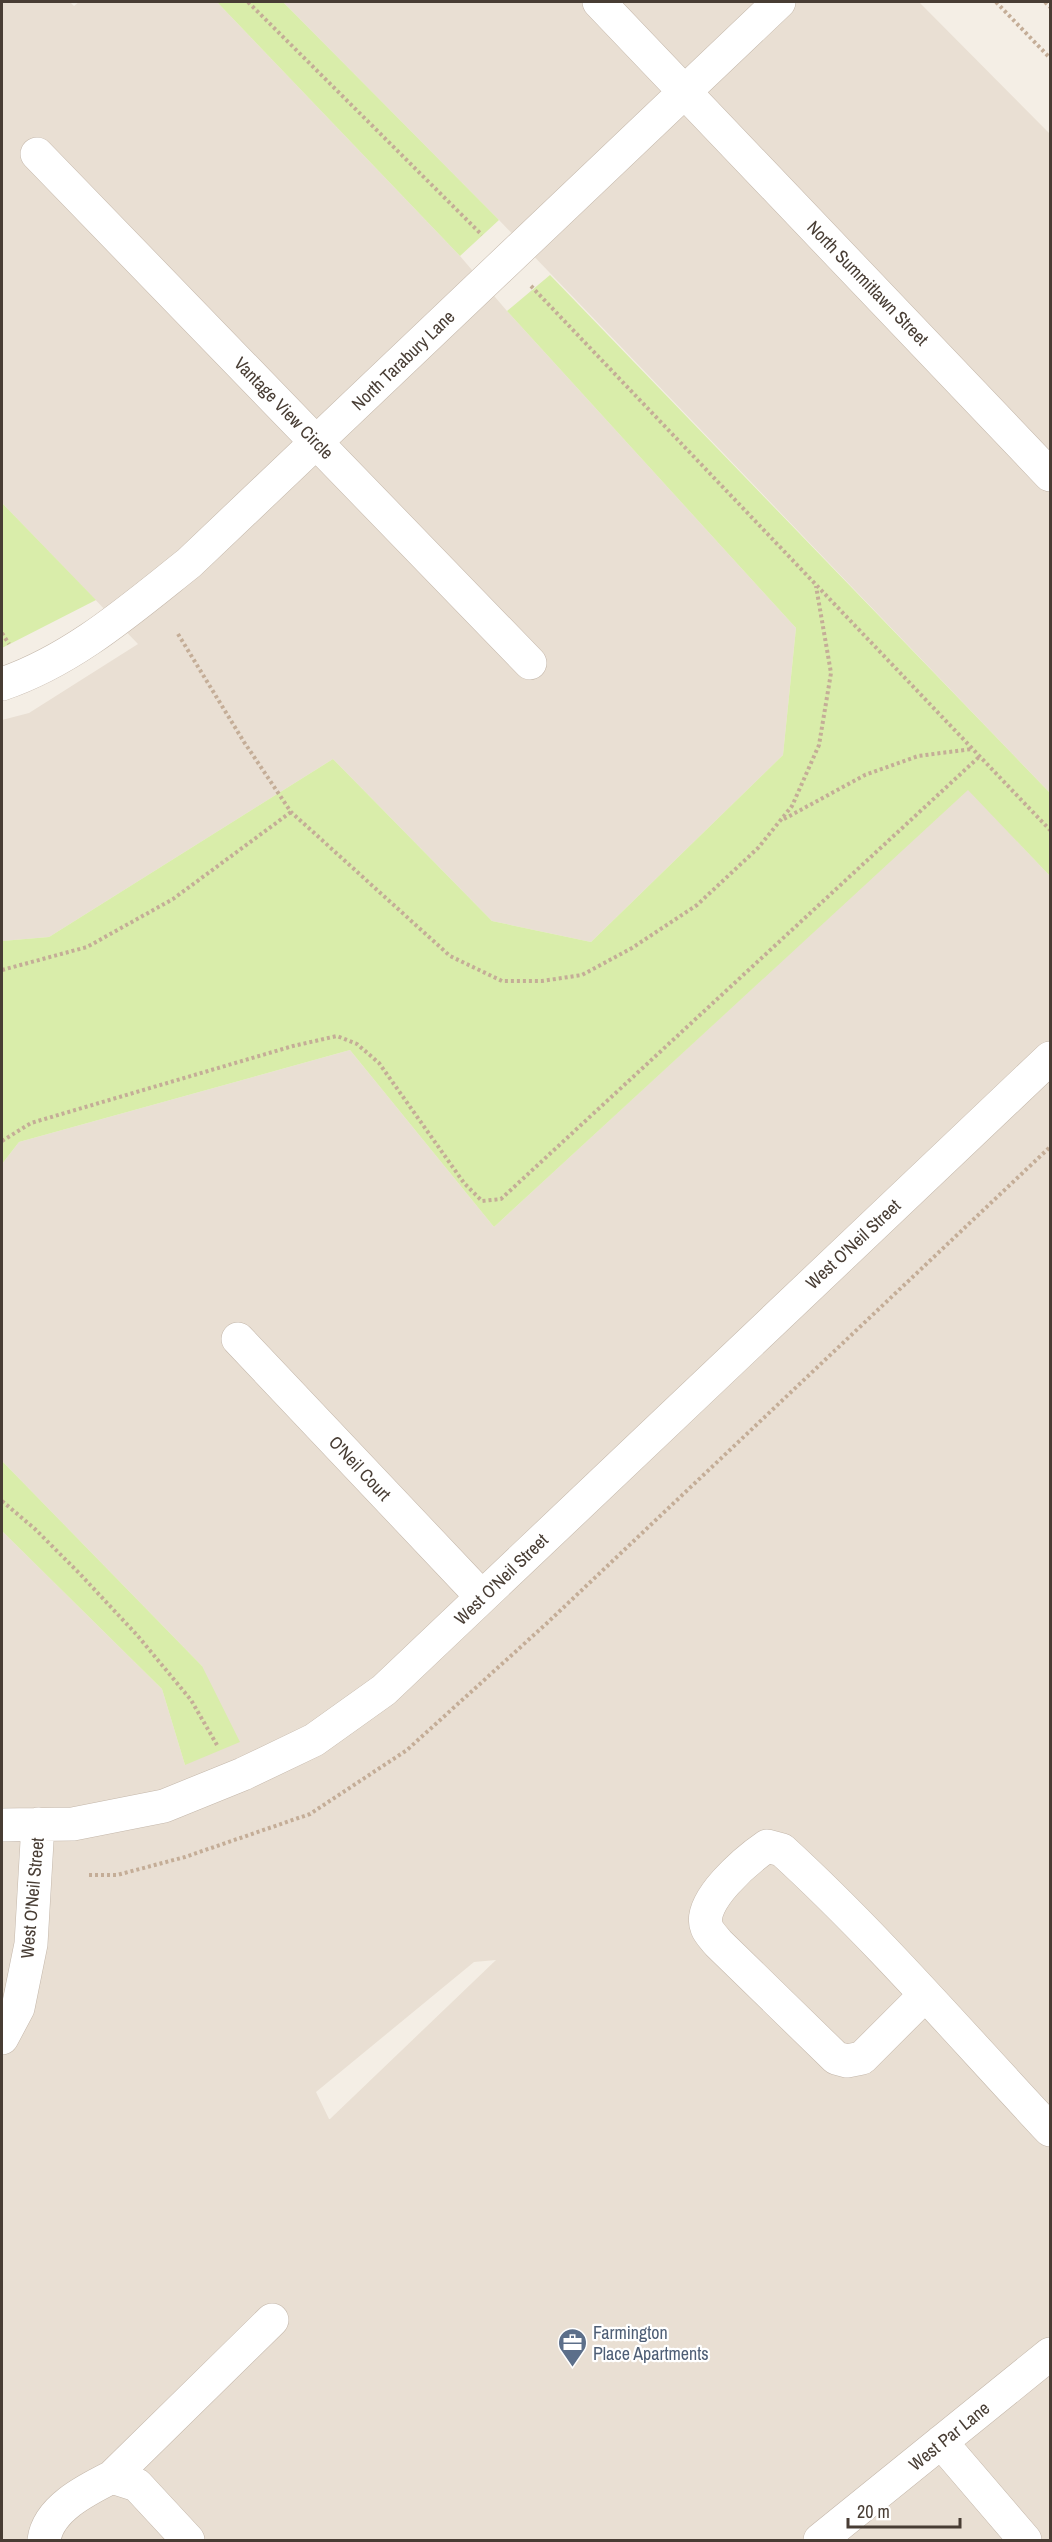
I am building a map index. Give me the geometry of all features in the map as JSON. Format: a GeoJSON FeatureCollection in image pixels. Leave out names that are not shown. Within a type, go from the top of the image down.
{"type":"FeatureCollection","features":[{"type":"Feature","properties":{"kind":"street","name":"North Summitlawn Street"},"geometry":{"type":"LineString","coordinates":[[599,2],[1050,475]]}},
{"type":"Feature","properties":{"kind":"street","name":"North Tarabury Lane"},"geometry":{"type":"LineString","coordinates":[[2,684],[69,653],[121,618],[189,563],[779,2]]}},
{"type":"Feature","properties":{"kind":"street","name":"Vantage View Circle"},"geometry":{"type":"LineString","coordinates":[[37,154],[530,663]]}},
{"type":"Feature","properties":{"kind":"street","name":"West O'Neil Street"},"geometry":{"type":"LineString","coordinates":[[2,2038],[18,2008],[31,1944],[38,1824],[73,1824],[165,1806],[243,1774],[314,1740],[384,1690],[1050,1058]]}},
{"type":"Feature","properties":{"kind":"street","name":"O'Neil Court"},"geometry":{"type":"LineString","coordinates":[[238,1339],[482,1597]]}},
{"type":"Feature","properties":{"kind":"street"},"geometry":{"type":"LineString","coordinates":[[2,1825],[38,1824]]}},
{"type":"Feature","properties":{"kind":"street"},"geometry":{"type":"LineString","coordinates":[[925,1995],[861,2058],[847,2061],[836,2058],[718,1943],[706,1928],[705,1916],[711,1899],[753,1856],[767,1846],[782,1850],[925,1995],[1050,2130]]}},
{"type":"Feature","properties":{"kind":"street"},"geometry":{"type":"LineString","coordinates":[[44,2541],[50,2522],[85,2490],[112,2477],[272,2320]]}},
{"type":"Feature","properties":{"kind":"street","name":"West Par Lane"},"geometry":{"type":"LineString","coordinates":[[820,2541],[1050,2354]]}},
{"type":"Feature","properties":{"kind":"street"},"geometry":{"type":"LineString","coordinates":[[941,2442],[1025,2541]]}},
{"type":"Feature","properties":{"kind":"street"},"geometry":{"type":"LineString","coordinates":[[112,2477],[137,2485],[188,2541]]}},
{"type":"Feature","properties":{"kind":"path"},"geometry":{"type":"LineString","coordinates":[[248,2],[507,261],[1050,830]]}},
{"type":"Feature","properties":{"kind":"path"},"geometry":{"type":"LineString","coordinates":[[996,2],[1050,58]]}},
{"type":"Feature","properties":{"kind":"path"},"geometry":{"type":"LineString","coordinates":[[1046,2],[1050,7]]}},
{"type":"Feature","properties":{"kind":"path"},"geometry":{"type":"LineString","coordinates":[[178,634],[244,742],[291,812],[450,956],[502,981],[542,981],[582,975],[632,948],[697,905],[758,848],[792,807],[819,745],[831,673],[816,585]]}},
{"type":"Feature","properties":{"kind":"path"},"geometry":{"type":"LineString","coordinates":[[781,821],[865,775],[918,756],[973,748]]}},
{"type":"Feature","properties":{"kind":"path"},"geometry":{"type":"LineString","coordinates":[[2,1141],[31,1123],[293,1046],[337,1036],[357,1044],[379,1063],[464,1183],[482,1201],[501,1199],[980,756]]}},
{"type":"Feature","properties":{"kind":"path"},"geometry":{"type":"LineString","coordinates":[[2,970],[87,947],[173,899],[291,812]]}},
{"type":"Feature","properties":{"kind":"path"},"geometry":{"type":"LineString","coordinates":[[89,1875],[117,1875],[185,1857],[310,1814],[407,1750],[546,1624],[1050,1147]]}},
{"type":"Feature","properties":{"kind":"path"},"geometry":{"type":"LineString","coordinates":[[2,1501],[35,1529],[137,1635],[191,1700],[217,1745]]}},
{"type":"Feature","properties":{"kind":"shaded area"},"geometry":{"type":"Polygon","coordinates":[[[2,2],[70,2],[74,6],[79,2],[217,2],[460,256],[507,311],[796,628],[783,755],[591,942],[492,921],[333,759],[49,937],[2,941],[2,720],[29,713],[138,644],[2,503],[2,2]]]}},
{"type":"Feature","properties":{"kind":"shaded area"},"geometry":{"type":"Polygon","coordinates":[[[283,2],[919,2],[1050,134],[1050,793],[499,220],[283,2]]]}},
{"type":"Feature","properties":{"kind":"shaded area"},"geometry":{"type":"Polygon","coordinates":[[[968,789],[1050,876],[1050,2540],[2,2540],[2,1531],[162,1689],[185,1765],[202,1666],[2,1461],[2,1164],[19,1142],[350,1050],[494,1227],[968,789]],[[496,1960],[474,1962],[316,2092],[330,2119],[496,1960]]]}},
{"type":"Feature","properties":{"kind":"green space"},"geometry":{"type":"Polygon","coordinates":[[[217,2],[283,2],[499,220],[460,256],[217,2]]]}},
{"type":"Feature","properties":{"kind":"green space"},"geometry":{"type":"Polygon","coordinates":[[[550,275],[1050,793],[1050,876],[968,790],[494,1227],[350,1050],[19,1142],[2,1164],[2,941],[49,937],[333,759],[492,921],[591,942],[783,755],[796,628],[507,311],[550,275]]]}},
{"type":"Feature","properties":{"kind":"green space"},"geometry":{"type":"Polygon","coordinates":[[[2,503],[96,600],[2,648],[2,503]]]}},
{"type":"Feature","properties":{"kind":"green space"},"geometry":{"type":"Polygon","coordinates":[[[2,1461],[202,1666],[240,1742],[185,1765],[162,1689],[2,1531],[2,1461]]]}},
{"type":"Feature","properties":{"kind":"place","name":"Farmington Place Apartments"},"geometry":{"type":"Point","coordinates":[572,2368]}}]}
